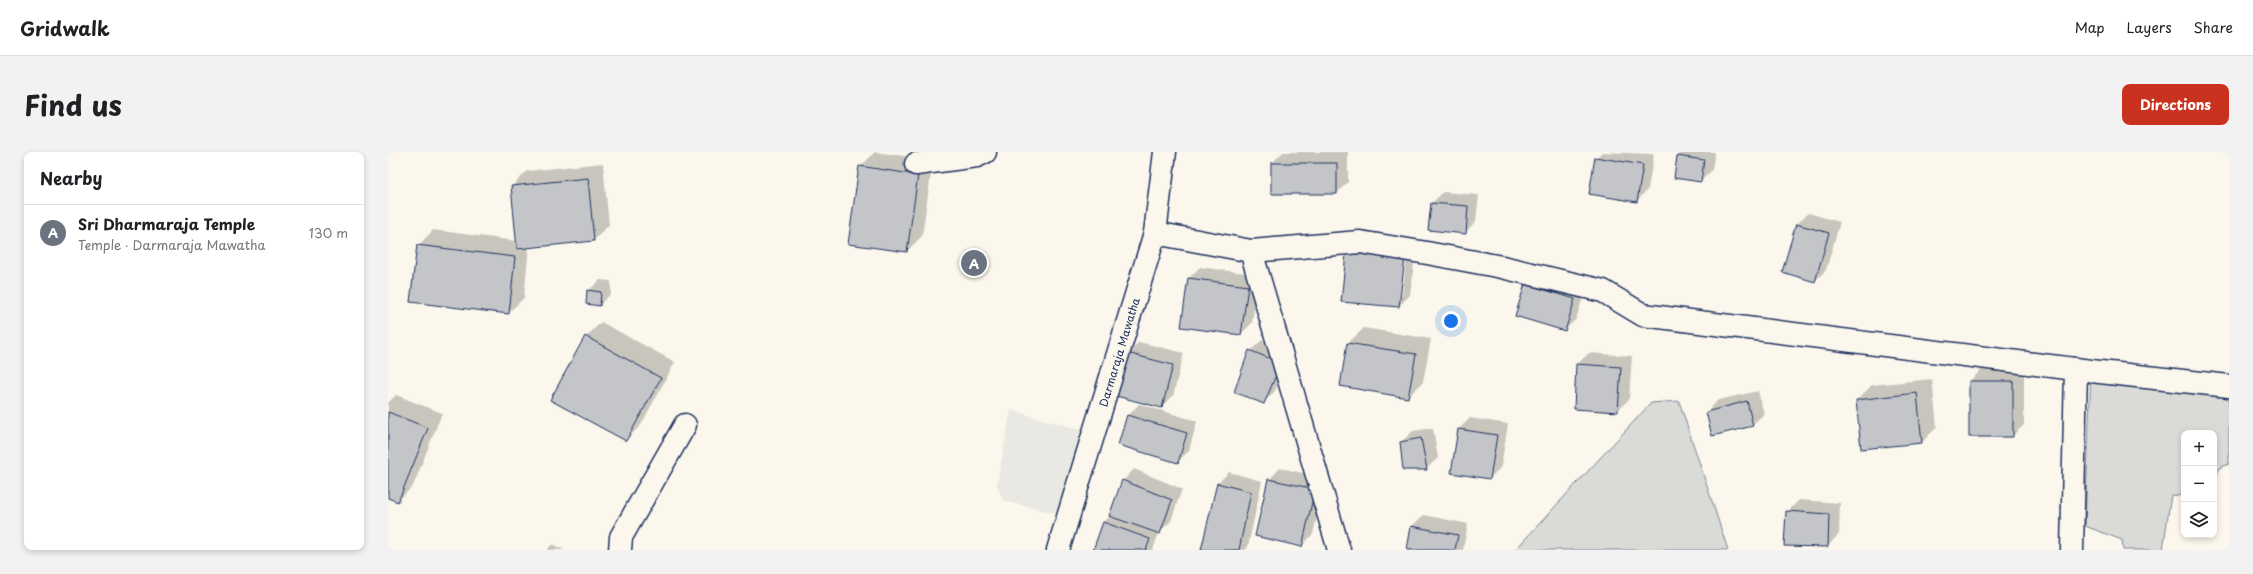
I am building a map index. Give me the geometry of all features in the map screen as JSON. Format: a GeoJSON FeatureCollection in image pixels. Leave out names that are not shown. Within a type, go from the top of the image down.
{"type":"FeatureCollection","features":[{"type":"Feature","properties":{"kind":"street"},"geometry":{"type":"LineString","coordinates":[[916,164],[977,156],[985,152]]}},
{"type":"Feature","properties":{"kind":"street","name":"Darmaraja Mawatha"},"geometry":{"type":"LineString","coordinates":[[1058,550],[1155,233],[1166,152]]}},
{"type":"Feature","properties":{"kind":"street"},"geometry":{"type":"LineString","coordinates":[[1155,233],[1251,251],[1360,242],[1495,266],[1603,291],[1643,315],[2076,370],[2229,386]]}},
{"type":"Feature","properties":{"kind":"street"},"geometry":{"type":"LineString","coordinates":[[1251,251],[1339,550]]}},
{"type":"Feature","properties":{"kind":"street"},"geometry":{"type":"LineString","coordinates":[[2072,550],[2076,370]]}},
{"type":"Feature","properties":{"kind":"street"},"geometry":{"type":"LineString","coordinates":[[620,550],[621,537],[685,425]]}},
{"type":"Feature","properties":{"kind":"shaded area"},"geometry":{"type":"Polygon","coordinates":[[[2091,371],[2229,386],[2229,464],[2219,468],[2217,475],[2217,430],[2181,430],[2181,496],[2171,495],[2163,550],[2123,550],[2122,540],[2085,526],[2091,371]]]}},
{"type":"Feature","properties":{"kind":"shaded area"},"geometry":{"type":"Polygon","coordinates":[[[1679,401],[1728,550],[1515,550],[1651,403],[1679,401]]]}},
{"type":"Feature","properties":{"kind":"shaded area"},"geometry":{"type":"Polygon","coordinates":[[[1011,410],[1095,434],[1068,516],[1003,501],[997,484],[1011,410]]]}},
{"type":"Feature","properties":{"kind":"building"},"geometry":{"type":"Polygon","coordinates":[[[1677,156],[1704,160],[1701,182],[1674,178],[1677,156]]]}},
{"type":"Feature","properties":{"kind":"building"},"geometry":{"type":"Polygon","coordinates":[[[1595,157],[1643,165],[1637,202],[1589,194],[1595,157]]]}},
{"type":"Feature","properties":{"kind":"building"},"geometry":{"type":"Polygon","coordinates":[[[1271,163],[1337,163],[1337,194],[1271,194],[1271,163]]]}},
{"type":"Feature","properties":{"kind":"building"},"geometry":{"type":"Polygon","coordinates":[[[859,166],[918,175],[907,252],[848,244],[859,166]]]}},
{"type":"Feature","properties":{"kind":"building"},"geometry":{"type":"Polygon","coordinates":[[[588,178],[594,241],[517,249],[511,186],[588,178]]]}},
{"type":"Feature","properties":{"kind":"building"},"geometry":{"type":"Polygon","coordinates":[[[1431,203],[1468,206],[1466,234],[1428,230],[1431,203]]]}},
{"type":"Feature","properties":{"kind":"building"},"geometry":{"type":"Polygon","coordinates":[[[1796,224],[1829,233],[1815,282],[1782,272],[1796,224]]]}},
{"type":"Feature","properties":{"kind":"building"},"geometry":{"type":"Polygon","coordinates":[[[417,245],[515,257],[509,314],[410,302],[417,245]]]}},
{"type":"Feature","properties":{"kind":"building"},"geometry":{"type":"Polygon","coordinates":[[[1346,253],[1405,258],[1399,307],[1341,302],[1346,253]]]}},
{"type":"Feature","properties":{"kind":"building"},"geometry":{"type":"Polygon","coordinates":[[[1188,278],[1248,286],[1241,335],[1181,327],[1188,278]]]}},
{"type":"Feature","properties":{"kind":"building"},"geometry":{"type":"Polygon","coordinates":[[[1525,284],[1575,299],[1565,331],[1515,316],[1525,284]]]}},
{"type":"Feature","properties":{"kind":"building"},"geometry":{"type":"Polygon","coordinates":[[[587,290],[601,292],[600,306],[586,304],[587,290]]]}},
{"type":"Feature","properties":{"kind":"building"},"geometry":{"type":"Polygon","coordinates":[[[585,336],[661,378],[626,441],[550,400],[585,336]]]}},
{"type":"Feature","properties":{"kind":"building"},"geometry":{"type":"Polygon","coordinates":[[[1347,343],[1416,354],[1408,398],[1340,386],[1347,343]]]}},
{"type":"Feature","properties":{"kind":"building"},"geometry":{"type":"Polygon","coordinates":[[[1249,350],[1281,363],[1264,404],[1234,392],[1249,350]]]}},
{"type":"Feature","properties":{"kind":"building"},"geometry":{"type":"Polygon","coordinates":[[[1127,353],[1173,365],[1162,408],[1116,396],[1127,353]]]}},
{"type":"Feature","properties":{"kind":"building"},"geometry":{"type":"Polygon","coordinates":[[[1576,364],[1621,367],[1618,412],[1574,409],[1576,364]]]}},
{"type":"Feature","properties":{"kind":"building"},"geometry":{"type":"Polygon","coordinates":[[[1969,381],[2013,381],[2013,437],[1969,437],[1969,381]]]}},
{"type":"Feature","properties":{"kind":"building"},"geometry":{"type":"Polygon","coordinates":[[[1917,393],[1922,443],[1861,449],[1856,400],[1917,393]]]}},
{"type":"Feature","properties":{"kind":"building"},"geometry":{"type":"Polygon","coordinates":[[[1747,401],[1753,426],[1712,436],[1706,412],[1747,401]]]}},
{"type":"Feature","properties":{"kind":"building"},"geometry":{"type":"Polygon","coordinates":[[[388,412],[428,428],[398,502],[388,498],[388,412]]]}},
{"type":"Feature","properties":{"kind":"building"},"geometry":{"type":"Polygon","coordinates":[[[1127,415],[1187,433],[1178,463],[1118,445],[1127,415]]]}},
{"type":"Feature","properties":{"kind":"building"},"geometry":{"type":"Polygon","coordinates":[[[1458,429],[1497,435],[1490,479],[1451,473],[1458,429]]]}},
{"type":"Feature","properties":{"kind":"building"},"geometry":{"type":"Polygon","coordinates":[[[1421,438],[1427,470],[1403,470],[1400,442],[1421,438]]]}},
{"type":"Feature","properties":{"kind":"building"},"geometry":{"type":"Polygon","coordinates":[[[1268,479],[1315,489],[1302,547],[1255,536],[1268,479]]]}},
{"type":"Feature","properties":{"kind":"building"},"geometry":{"type":"Polygon","coordinates":[[[1122,480],[1172,500],[1160,534],[1109,516],[1122,480]]]}},
{"type":"Feature","properties":{"kind":"building"},"geometry":{"type":"Polygon","coordinates":[[[1217,483],[1251,492],[1239,550],[1201,550],[1217,483]]]}},
{"type":"Feature","properties":{"kind":"building"},"geometry":{"type":"Polygon","coordinates":[[[1786,511],[1829,514],[1828,547],[1784,546],[1786,511]]]}},
{"type":"Feature","properties":{"kind":"building"},"geometry":{"type":"Polygon","coordinates":[[[1103,522],[1150,539],[1146,550],[1093,550],[1103,522]]]}},
{"type":"Feature","properties":{"kind":"building"},"geometry":{"type":"Polygon","coordinates":[[[1411,526],[1458,535],[1455,550],[1407,550],[1411,526]]]}},
{"type":"Feature","properties":{"kind":"place","name":"Sri Dharmaraja Temple"},"geometry":{"type":"Point","coordinates":[974,263]}}]}
